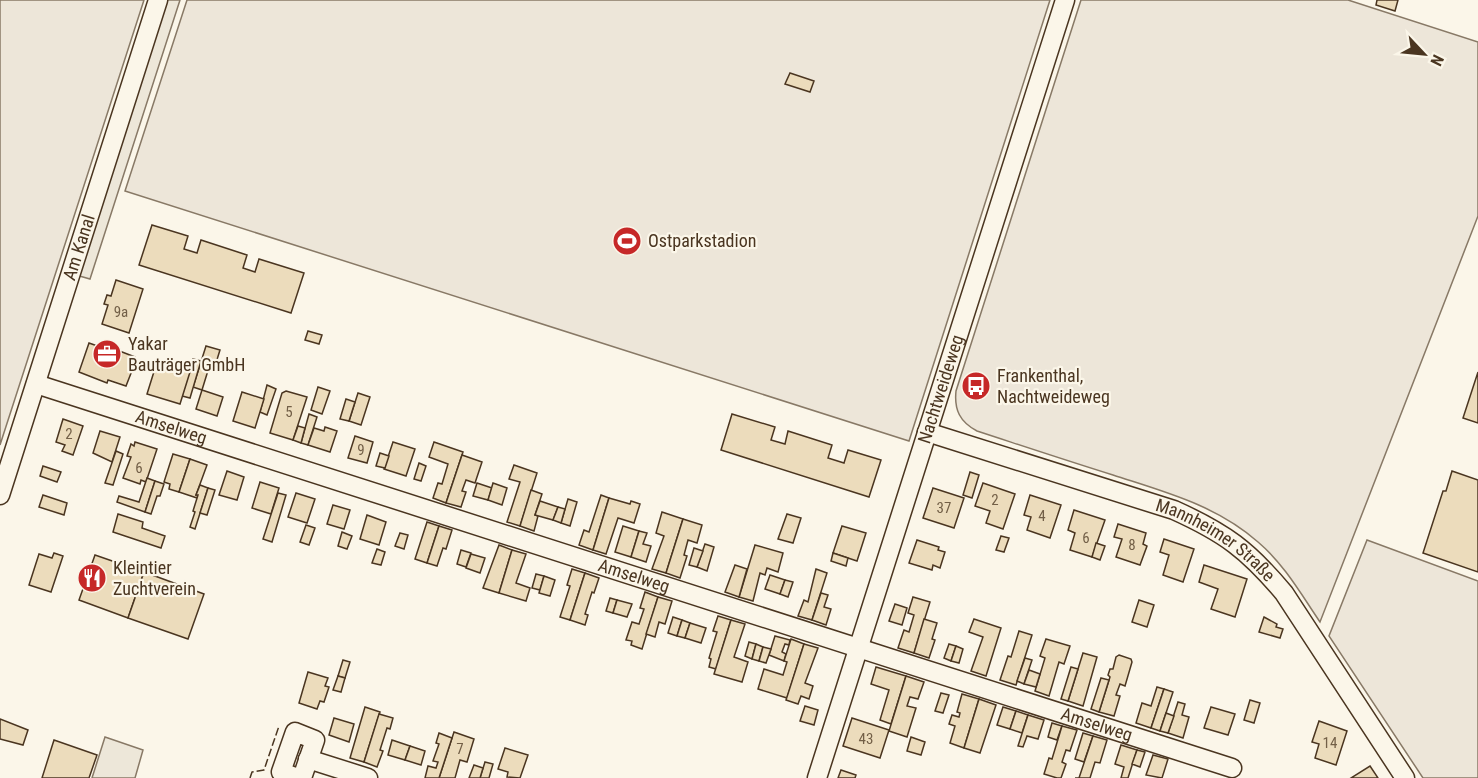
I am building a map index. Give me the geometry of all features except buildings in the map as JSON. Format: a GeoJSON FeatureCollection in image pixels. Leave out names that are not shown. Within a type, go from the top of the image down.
{"type":"FeatureCollection","features":[{"type":"Feature","properties":{"kind":"street","name":"Am Kanal"},"geometry":{"type":"LineString","coordinates":[[0,495],[158,0]]}},
{"type":"Feature","properties":{"kind":"street","name":"Nachtweideweg"},"geometry":{"type":"LineString","coordinates":[[817,778],[1065,0]]}},
{"type":"Feature","properties":{"kind":"street","name":"Amselweg"},"geometry":{"type":"LineString","coordinates":[[36,384],[1232,768]]}},
{"type":"Feature","properties":{"kind":"street","name":"Mannheimer Straße"},"geometry":{"type":"LineString","coordinates":[[927,432],[1174,510],[1236,543],[1262,566],[1284,593],[1405,778]]}},
{"type":"Feature","properties":{"kind":"street"},"geometry":{"type":"LineString","coordinates":[[295,732],[315,740],[308,759],[300,778],[281,772],[295,732]]}},
{"type":"Feature","properties":{"kind":"street"},"geometry":{"type":"LineString","coordinates":[[308,759],[368,778]]}},
{"type":"Feature","properties":{"kind":"shaded area"},"geometry":{"type":"Polygon","coordinates":[[[0,0],[144,0],[0,445],[0,0]]]}},
{"type":"Feature","properties":{"kind":"shaded area"},"geometry":{"type":"Polygon","coordinates":[[[165,0],[180,0],[90,279],[76,275],[165,0]]]}},
{"type":"Feature","properties":{"kind":"shaded area","name":"Ostparkstadion"},"geometry":{"type":"Polygon","coordinates":[[[187,0],[1050,0],[909,441],[125,191],[187,0]]]}},
{"type":"Feature","properties":{"kind":"shaded area"},"geometry":{"type":"Polygon","coordinates":[[[1081,0],[1348,0],[1478,42],[1478,216],[1320,622],[1276,560],[1258,542],[1225,518],[1171,494],[977,431],[966,424],[957,410],[956,391],[1081,0]]]}},
{"type":"Feature","properties":{"kind":"shaded area"},"geometry":{"type":"Polygon","coordinates":[[[1367,540],[1478,581],[1478,778],[1423,778],[1329,636],[1367,540]]]}},
{"type":"Feature","properties":{"kind":"shaded area"},"geometry":{"type":"Polygon","coordinates":[[[105,737],[143,750],[135,778],[92,778],[105,737]]]}},
{"type":"Feature","properties":{"kind":"fence"},"geometry":{"type":"LineString","coordinates":[[250,778],[252,772],[264,770],[279,726]]}},
{"type":"Feature","properties":{"kind":"place","name":"Ostparkstadion"},"geometry":{"type":"Point","coordinates":[627,241]}},
{"type":"Feature","properties":{"kind":"place","name":"Yakar Bauträger GmbH"},"geometry":{"type":"Point","coordinates":[107,354]}},
{"type":"Feature","properties":{"kind":"place","name":"Frankenthal, Nachtweideweg"},"geometry":{"type":"Point","coordinates":[976,386]}},
{"type":"Feature","properties":{"kind":"place","name":"Kleintier Zuchtverein"},"geometry":{"type":"Point","coordinates":[92,578]}}]}
